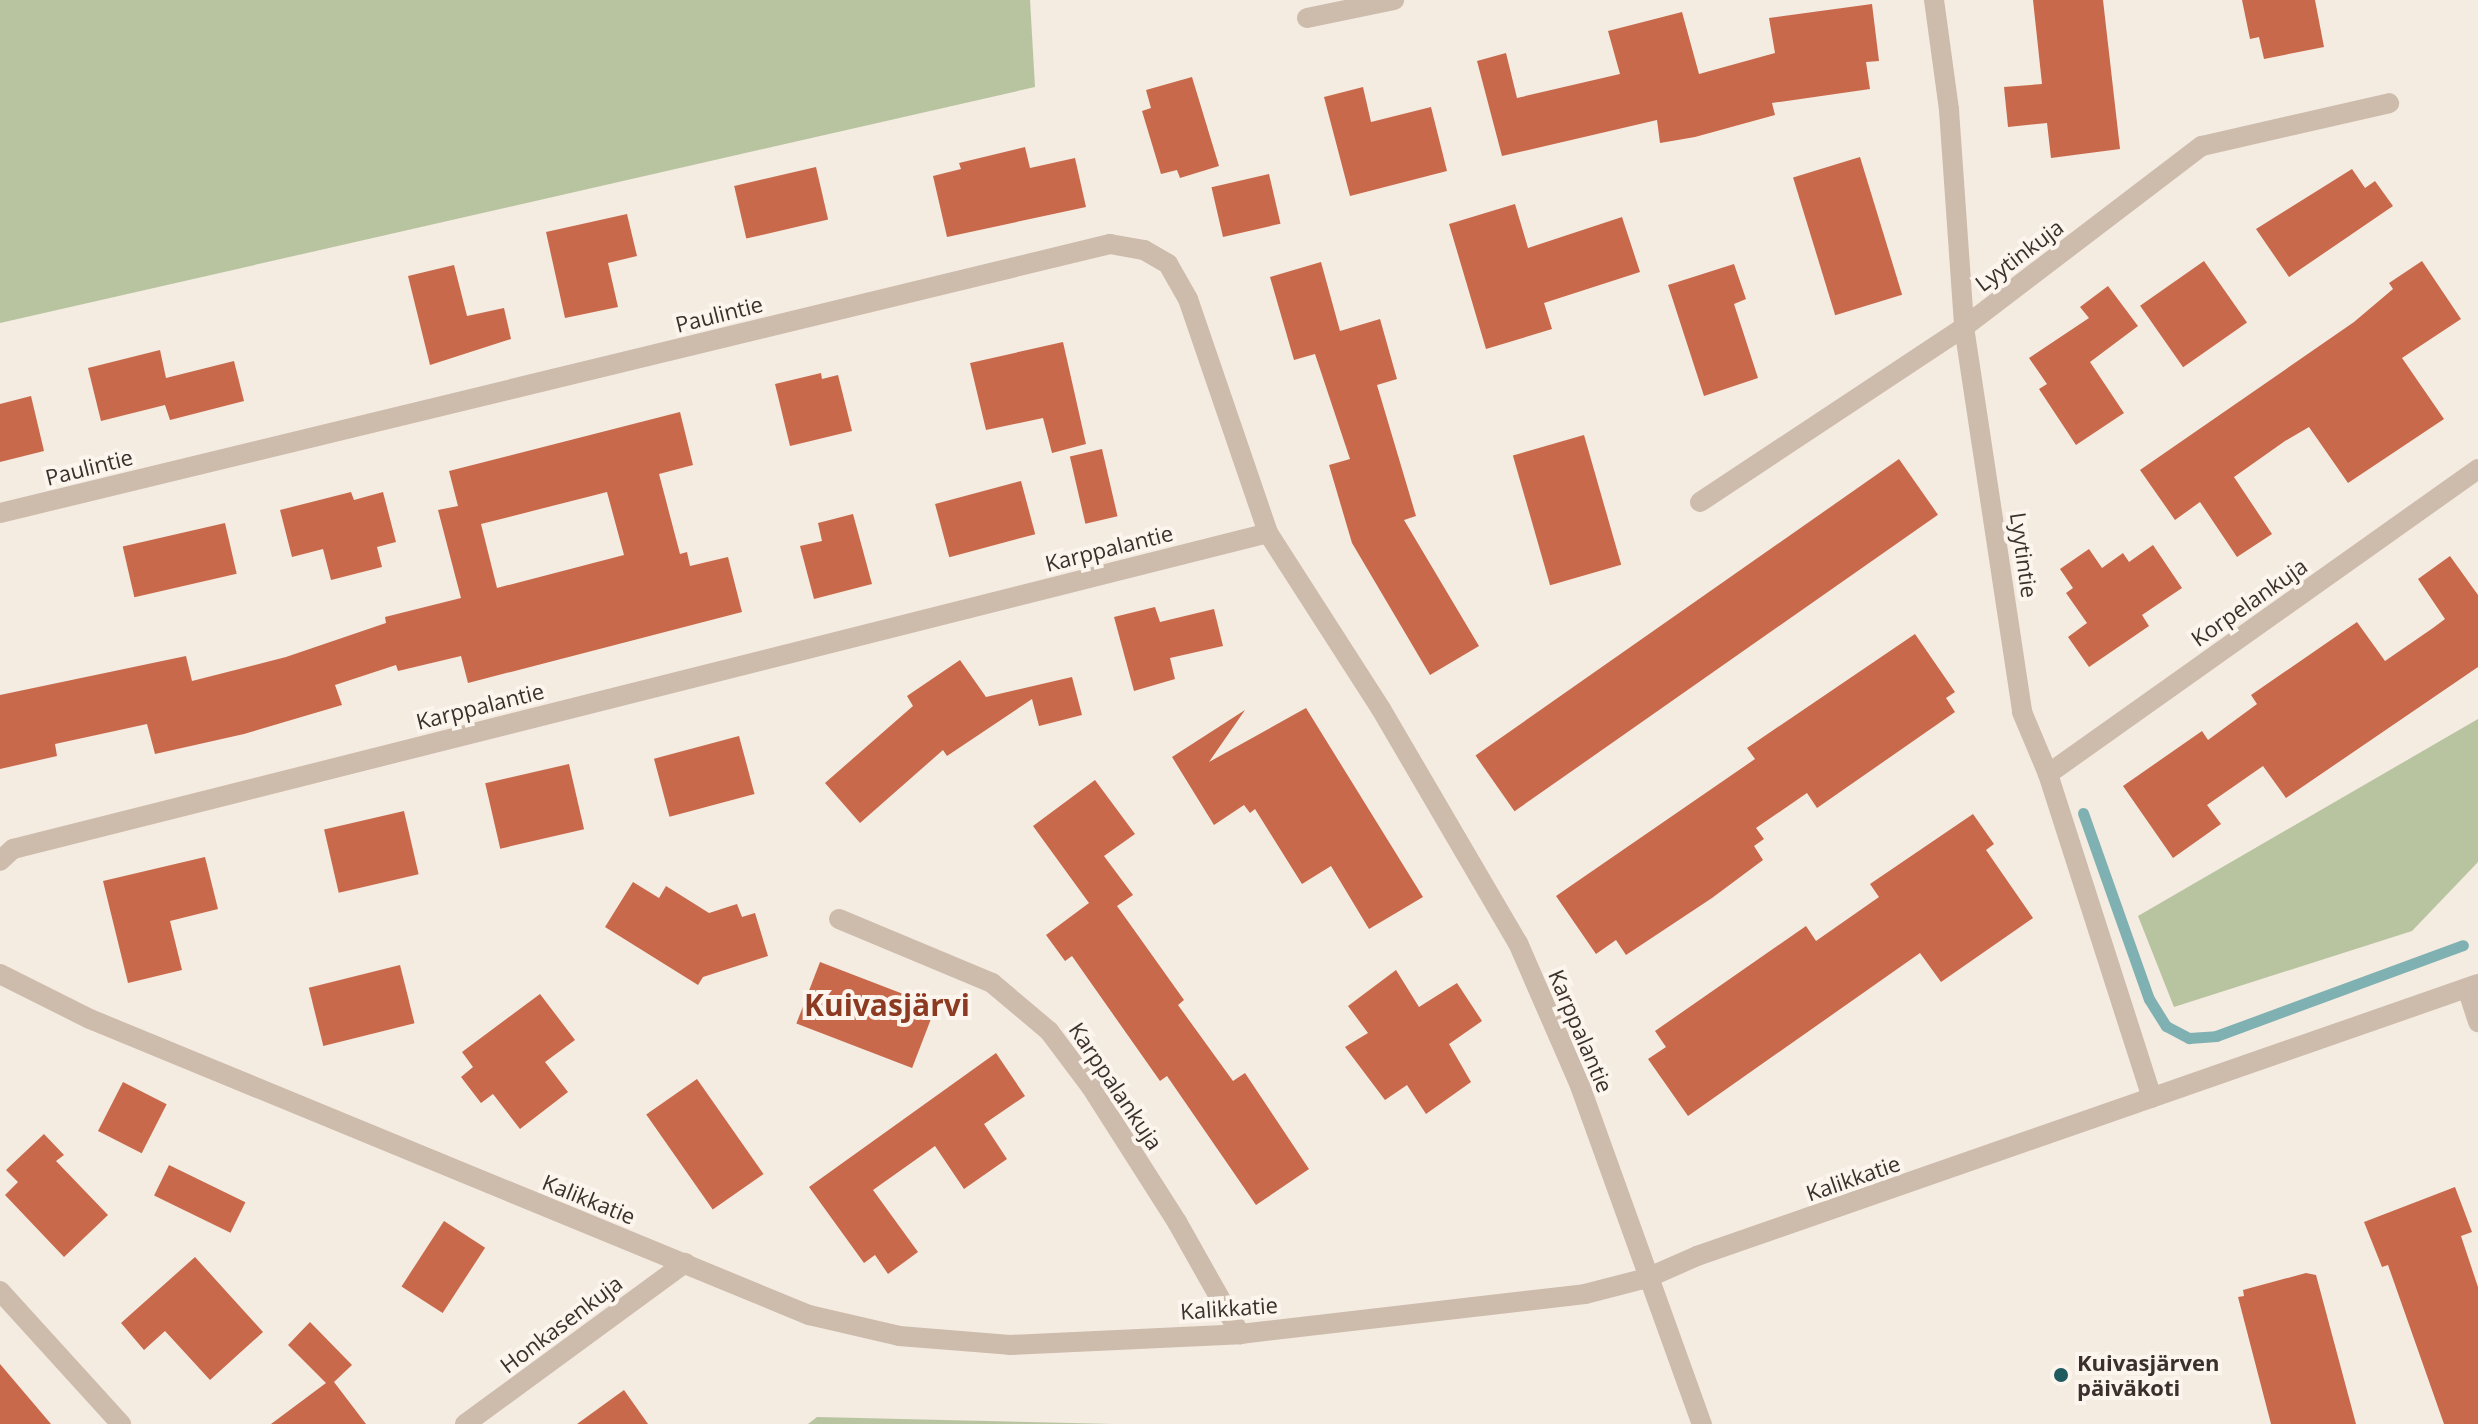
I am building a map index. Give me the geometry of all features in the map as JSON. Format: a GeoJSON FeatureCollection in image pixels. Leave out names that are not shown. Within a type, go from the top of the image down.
{"type":"FeatureCollection","features":[{"type":"Feature","properties":{"kind":"street"},"geometry":{"type":"LineString","coordinates":[[1307,18],[1394,0]]}},
{"type":"Feature","properties":{"kind":"street","name":"Lyytintie"},"geometry":{"type":"LineString","coordinates":[[1934,0],[1949,110],[1964,327],[2022,712],[2048,774],[2152,1098]]}},
{"type":"Feature","properties":{"kind":"street","name":"Lyytinkuja"},"geometry":{"type":"LineString","coordinates":[[1700,502],[1964,327],[2202,146],[2389,103]]}},
{"type":"Feature","properties":{"kind":"street","name":"Paulintie"},"geometry":{"type":"LineString","coordinates":[[0,513],[1110,244],[1144,250],[1168,264],[1188,299],[1268,533]]}},
{"type":"Feature","properties":{"kind":"street","name":"Korpelankuja"},"geometry":{"type":"LineString","coordinates":[[2048,774],[2478,469]]}},
{"type":"Feature","properties":{"kind":"street","name":"Karppalantie"},"geometry":{"type":"LineString","coordinates":[[0,861],[13,849],[1268,533],[1381,709],[1518,943],[1579,1083],[1702,1424]]}},
{"type":"Feature","properties":{"kind":"street","name":"Karppalankuja"},"geometry":{"type":"LineString","coordinates":[[839,919],[992,983],[1049,1031],[1177,1222],[1240,1334]]}},
{"type":"Feature","properties":{"kind":"street","name":"Kalikkatie"},"geometry":{"type":"LineString","coordinates":[[0,974],[90,1019],[809,1315],[899,1336],[1010,1345],[1240,1334],[1585,1294],[1647,1278],[1697,1256],[2473,986]]}},
{"type":"Feature","properties":{"kind":"street"},"geometry":{"type":"LineString","coordinates":[[2473,986],[2478,1022]]}},
{"type":"Feature","properties":{"kind":"street","name":"Honkasenkuja"},"geometry":{"type":"LineString","coordinates":[[465,1424],[685,1263]]}},
{"type":"Feature","properties":{"kind":"street"},"geometry":{"type":"LineString","coordinates":[[0,1291],[121,1424]]}},
{"type":"Feature","properties":{"kind":"green space"},"geometry":{"type":"Polygon","coordinates":[[[0,0],[1030,0],[1035,87],[0,323],[0,0]]]}},
{"type":"Feature","properties":{"kind":"green space"},"geometry":{"type":"Polygon","coordinates":[[[2478,719],[2478,862],[2412,931],[2174,1007],[2138,916],[2478,719]]]}},
{"type":"Feature","properties":{"kind":"green space"},"geometry":{"type":"Polygon","coordinates":[[[817,1417],[1114,1424],[808,1424],[817,1417]]]}},
{"type":"Feature","properties":{"kind":"building"},"geometry":{"type":"Polygon","coordinates":[[[2033,0],[2103,0],[2120,149],[2051,158],[2047,123],[2008,127],[2004,87],[2042,84],[2033,0]]]}},
{"type":"Feature","properties":{"kind":"building"},"geometry":{"type":"Polygon","coordinates":[[[2242,0],[2315,0],[2324,47],[2264,59],[2259,37],[2250,39],[2242,0]]]}},
{"type":"Feature","properties":{"kind":"building"},"geometry":{"type":"Polygon","coordinates":[[[1872,4],[1879,61],[1866,62],[1870,89],[1772,103],[1775,115],[1695,137],[1660,143],[1657,120],[1502,156],[1477,61],[1506,53],[1517,98],[1620,74],[1608,31],[1682,12],[1699,74],[1775,53],[1769,18],[1872,4]]]}},
{"type":"Feature","properties":{"kind":"building"},"geometry":{"type":"Polygon","coordinates":[[[1192,77],[1219,166],[1180,178],[1177,170],[1161,174],[1142,111],[1151,108],[1146,90],[1192,77]]]}},
{"type":"Feature","properties":{"kind":"building"},"geometry":{"type":"Polygon","coordinates":[[[1363,87],[1371,122],[1431,107],[1447,171],[1350,196],[1324,97],[1363,87]]]}},
{"type":"Feature","properties":{"kind":"building"},"geometry":{"type":"Polygon","coordinates":[[[1025,147],[1030,168],[1075,158],[1086,207],[947,237],[933,176],[961,169],[959,163],[1025,147]]]}},
{"type":"Feature","properties":{"kind":"building"},"geometry":{"type":"Polygon","coordinates":[[[1860,157],[1902,295],[1835,315],[1793,177],[1860,157]]]}},
{"type":"Feature","properties":{"kind":"building"},"geometry":{"type":"Polygon","coordinates":[[[816,167],[828,220],[746,239],[734,186],[816,167]]]}},
{"type":"Feature","properties":{"kind":"building"},"geometry":{"type":"Polygon","coordinates":[[[2352,169],[2365,188],[2375,181],[2393,206],[2289,277],[2256,229],[2352,169]]]}},
{"type":"Feature","properties":{"kind":"building"},"geometry":{"type":"Polygon","coordinates":[[[1269,174],[1280,224],[1223,237],[1212,187],[1269,174]]]}},
{"type":"Feature","properties":{"kind":"building"},"geometry":{"type":"Polygon","coordinates":[[[1515,204],[1528,248],[1622,217],[1640,272],[1544,303],[1552,329],[1486,349],[1449,224],[1515,204]]]}},
{"type":"Feature","properties":{"kind":"building"},"geometry":{"type":"Polygon","coordinates":[[[627,214],[637,256],[608,263],[618,307],[565,318],[546,232],[627,214]]]}},
{"type":"Feature","properties":{"kind":"building"},"geometry":{"type":"Polygon","coordinates":[[[2204,261],[2247,322],[2183,367],[2140,306],[2204,261]]]}},
{"type":"Feature","properties":{"kind":"building"},"geometry":{"type":"Polygon","coordinates":[[[2422,261],[2461,319],[2402,358],[2444,419],[2348,483],[2309,427],[2285,441],[2234,477],[2272,534],[2237,557],[2200,502],[2175,520],[2140,470],[2354,322],[2393,289],[2389,283],[2422,261]]]}},
{"type":"Feature","properties":{"kind":"building"},"geometry":{"type":"Polygon","coordinates":[[[1321,262],[1340,331],[1380,319],[1397,379],[1377,385],[1416,516],[1404,520],[1479,646],[1430,675],[1352,543],[1329,465],[1350,459],[1315,354],[1294,360],[1270,277],[1321,262]]]}},
{"type":"Feature","properties":{"kind":"building"},"geometry":{"type":"Polygon","coordinates":[[[1734,264],[1746,299],[1734,304],[1758,378],[1704,396],[1668,285],[1734,264]]]}},
{"type":"Feature","properties":{"kind":"building"},"geometry":{"type":"Polygon","coordinates":[[[454,265],[467,316],[504,308],[511,339],[430,365],[408,276],[454,265]]]}},
{"type":"Feature","properties":{"kind":"building"},"geometry":{"type":"Polygon","coordinates":[[[2108,286],[2138,326],[2090,362],[2124,413],[2076,445],[2039,389],[2047,384],[2029,358],[2089,318],[2080,307],[2108,286]]]}},
{"type":"Feature","properties":{"kind":"building"},"geometry":{"type":"Polygon","coordinates":[[[1063,342],[1086,444],[1052,453],[1043,418],[986,430],[970,363],[1063,342]]]}},
{"type":"Feature","properties":{"kind":"building"},"geometry":{"type":"Polygon","coordinates":[[[160,350],[166,378],[234,361],[244,401],[170,420],[165,405],[101,421],[88,368],[160,350]]]}},
{"type":"Feature","properties":{"kind":"building"},"geometry":{"type":"Polygon","coordinates":[[[821,373],[822,379],[838,375],[852,431],[790,446],[775,384],[821,373]]]}},
{"type":"Feature","properties":{"kind":"building"},"geometry":{"type":"Polygon","coordinates":[[[31,396],[44,451],[0,462],[0,404],[31,396]]]}},
{"type":"Feature","properties":{"kind":"building"},"geometry":{"type":"Polygon","coordinates":[[[680,412],[693,465],[659,474],[680,554],[687,552],[690,566],[728,557],[742,612],[468,683],[461,656],[398,671],[396,665],[335,685],[342,705],[244,734],[155,754],[147,724],[55,744],[57,756],[0,769],[0,695],[186,656],[192,681],[286,657],[386,623],[385,617],[461,598],[438,510],[458,506],[449,471],[680,412]],[[607,492],[481,524],[497,588],[624,555],[607,492]]]}},
{"type":"Feature","properties":{"kind":"building"},"geometry":{"type":"Polygon","coordinates":[[[1584,435],[1621,565],[1550,585],[1513,455],[1584,435]]]}},
{"type":"Feature","properties":{"kind":"building"},"geometry":{"type":"Polygon","coordinates":[[[1102,449],[1118,516],[1085,524],[1070,456],[1102,449]]]}},
{"type":"Feature","properties":{"kind":"building"},"geometry":{"type":"Polygon","coordinates":[[[1899,459],[1938,515],[1515,811],[1475,756],[1899,459]]]}},
{"type":"Feature","properties":{"kind":"building"},"geometry":{"type":"Polygon","coordinates":[[[1021,481],[1035,534],[949,557],[935,504],[1021,481]]]}},
{"type":"Feature","properties":{"kind":"building"},"geometry":{"type":"Polygon","coordinates":[[[351,492],[354,500],[383,492],[396,542],[377,547],[382,567],[331,580],[323,549],[292,557],[280,510],[351,492]]]}},
{"type":"Feature","properties":{"kind":"building"},"geometry":{"type":"Polygon","coordinates":[[[853,514],[872,584],[814,599],[800,546],[822,541],[818,523],[853,514]]]}},
{"type":"Feature","properties":{"kind":"building"},"geometry":{"type":"Polygon","coordinates":[[[225,523],[237,574],[134,597],[123,547],[225,523]]]}},
{"type":"Feature","properties":{"kind":"building"},"geometry":{"type":"Polygon","coordinates":[[[2153,545],[2182,588],[2142,615],[2149,626],[2089,667],[2068,637],[2087,623],[2066,593],[2073,588],[2060,569],[2089,549],[2102,568],[2123,553],[2129,562],[2153,545]]]}},
{"type":"Feature","properties":{"kind":"building"},"geometry":{"type":"Polygon","coordinates":[[[2450,556],[2478,595],[2478,667],[2286,798],[2263,766],[2207,805],[2221,824],[2173,858],[2123,786],[2202,731],[2208,740],[2257,704],[2251,695],[2357,622],[2385,661],[2433,628],[2445,619],[2418,579],[2450,556]]]}},
{"type":"Feature","properties":{"kind":"building"},"geometry":{"type":"Polygon","coordinates":[[[1155,607],[1160,622],[1214,609],[1223,646],[1170,658],[1175,679],[1134,691],[1114,617],[1155,607]]]}},
{"type":"Feature","properties":{"kind":"building"},"geometry":{"type":"Polygon","coordinates":[[[1915,634],[1955,692],[1946,698],[1955,712],[1817,808],[1807,793],[1756,828],[1764,839],[1754,846],[1763,860],[1712,898],[1626,955],[1616,940],[1596,954],[1556,896],[1755,759],[1747,748],[1915,634]]]}},
{"type":"Feature","properties":{"kind":"building"},"geometry":{"type":"Polygon","coordinates":[[[960,660],[986,697],[1072,677],[1082,715],[1039,726],[1032,699],[947,756],[943,750],[860,823],[825,783],[913,706],[907,696],[960,660]]]}},
{"type":"Feature","properties":{"kind":"building"},"geometry":{"type":"Polygon","coordinates":[[[1306,708],[1423,897],[1369,929],[1331,866],[1302,884],[1255,809],[1250,813],[1244,805],[1214,825],[1172,757],[1245,710],[1209,762],[1306,708]]]}},
{"type":"Feature","properties":{"kind":"building"},"geometry":{"type":"Polygon","coordinates":[[[739,736],[755,794],[670,817],[654,759],[739,736]]]}},
{"type":"Feature","properties":{"kind":"building"},"geometry":{"type":"Polygon","coordinates":[[[569,764],[584,829],[500,849],[485,783],[569,764]]]}},
{"type":"Feature","properties":{"kind":"building"},"geometry":{"type":"Polygon","coordinates":[[[1095,780],[1135,834],[1104,856],[1133,895],[1117,906],[1184,1000],[1178,1005],[1233,1081],[1245,1073],[1309,1169],[1256,1205],[1167,1076],[1160,1081],[1072,956],[1065,961],[1046,935],[1089,903],[1033,826],[1095,780]]]}},
{"type":"Feature","properties":{"kind":"building"},"geometry":{"type":"Polygon","coordinates":[[[404,811],[419,874],[339,893],[324,829],[404,811]]]}},
{"type":"Feature","properties":{"kind":"building"},"geometry":{"type":"Polygon","coordinates":[[[1973,814],[1994,844],[1986,850],[2033,918],[1941,982],[1920,953],[1688,1116],[1648,1059],[1666,1047],[1655,1031],[1806,926],[1816,941],[1879,897],[1870,884],[1973,814]]]}},
{"type":"Feature","properties":{"kind":"building"},"geometry":{"type":"Polygon","coordinates":[[[205,857],[218,909],[170,921],[182,970],[128,983],[103,881],[205,857]]]}},
{"type":"Feature","properties":{"kind":"building"},"geometry":{"type":"Polygon","coordinates":[[[633,882],[659,898],[666,886],[709,913],[737,904],[742,917],[755,913],[768,956],[703,977],[698,985],[605,927],[633,882]]]}},
{"type":"Feature","properties":{"kind":"building"},"geometry":{"type":"Polygon","coordinates":[[[820,962],[936,1006],[912,1068],[796,1024],[820,962]]]}},
{"type":"Feature","properties":{"kind":"building"},"geometry":{"type":"Polygon","coordinates":[[[400,965],[415,1023],[323,1046],[309,988],[400,965]]]}},
{"type":"Feature","properties":{"kind":"building"},"geometry":{"type":"Polygon","coordinates":[[[1396,970],[1419,1007],[1457,983],[1482,1021],[1449,1044],[1471,1082],[1426,1114],[1407,1085],[1385,1100],[1345,1047],[1368,1033],[1348,1006],[1396,970]]]}},
{"type":"Feature","properties":{"kind":"building"},"geometry":{"type":"Polygon","coordinates":[[[540,994],[575,1040],[545,1062],[568,1092],[520,1129],[493,1094],[481,1103],[461,1077],[473,1067],[462,1052],[540,994]]]}},
{"type":"Feature","properties":{"kind":"building"},"geometry":{"type":"Polygon","coordinates":[[[996,1053],[1025,1096],[984,1124],[1007,1159],[964,1189],[935,1146],[873,1190],[918,1252],[888,1274],[875,1255],[864,1263],[809,1187],[996,1053]]]}},
{"type":"Feature","properties":{"kind":"building"},"geometry":{"type":"Polygon","coordinates":[[[697,1079],[764,1174],[713,1210],[646,1115],[697,1079]]]}},
{"type":"Feature","properties":{"kind":"building"},"geometry":{"type":"Polygon","coordinates":[[[123,1082],[167,1104],[142,1153],[98,1131],[123,1082]]]}},
{"type":"Feature","properties":{"kind":"building"},"geometry":{"type":"Polygon","coordinates":[[[44,1134],[64,1155],[56,1161],[108,1215],[64,1257],[5,1195],[18,1182],[6,1170],[44,1134]]]}},
{"type":"Feature","properties":{"kind":"building"},"geometry":{"type":"Polygon","coordinates":[[[169,1165],[245,1202],[230,1233],[154,1196],[169,1165]]]}},
{"type":"Feature","properties":{"kind":"building"},"geometry":{"type":"Polygon","coordinates":[[[2455,1187],[2472,1232],[2461,1236],[2478,1287],[2478,1424],[2444,1424],[2388,1265],[2382,1267],[2364,1222],[2455,1187]]]}},
{"type":"Feature","properties":{"kind":"building"},"geometry":{"type":"Polygon","coordinates":[[[444,1221],[485,1248],[443,1313],[402,1286],[444,1221]]]}},
{"type":"Feature","properties":{"kind":"building"},"geometry":{"type":"Polygon","coordinates":[[[195,1257],[263,1332],[210,1380],[165,1331],[144,1350],[121,1323],[195,1257]]]}},
{"type":"Feature","properties":{"kind":"building"},"geometry":{"type":"Polygon","coordinates":[[[2306,1273],[2316,1275],[2356,1424],[2271,1424],[2238,1297],[2244,1296],[2243,1290],[2306,1273]]]}},
{"type":"Feature","properties":{"kind":"building"},"geometry":{"type":"Polygon","coordinates":[[[310,1322],[352,1365],[334,1382],[366,1424],[271,1424],[326,1383],[288,1345],[310,1322]]]}},
{"type":"Feature","properties":{"kind":"building"},"geometry":{"type":"Polygon","coordinates":[[[0,1364],[51,1424],[0,1424],[0,1364]]]}},
{"type":"Feature","properties":{"kind":"building"},"geometry":{"type":"Polygon","coordinates":[[[624,1390],[648,1424],[577,1424],[624,1390]]]}},
{"type":"Feature","properties":{"kind":"waterway"},"geometry":{"type":"LineString","coordinates":[[2083,813],[2149,999],[2166,1026],[2189,1038],[2216,1036],[2463,945]]}},
{"type":"Feature","properties":{"kind":"place","name":"Kuivasjärven päiväkoti"},"geometry":{"type":"Point","coordinates":[2061,1375]}},
{"type":"Feature","properties":{"kind":"district","name":"Kuivasjärvi"},"geometry":{"type":"Point","coordinates":[887,1005]}}]}
